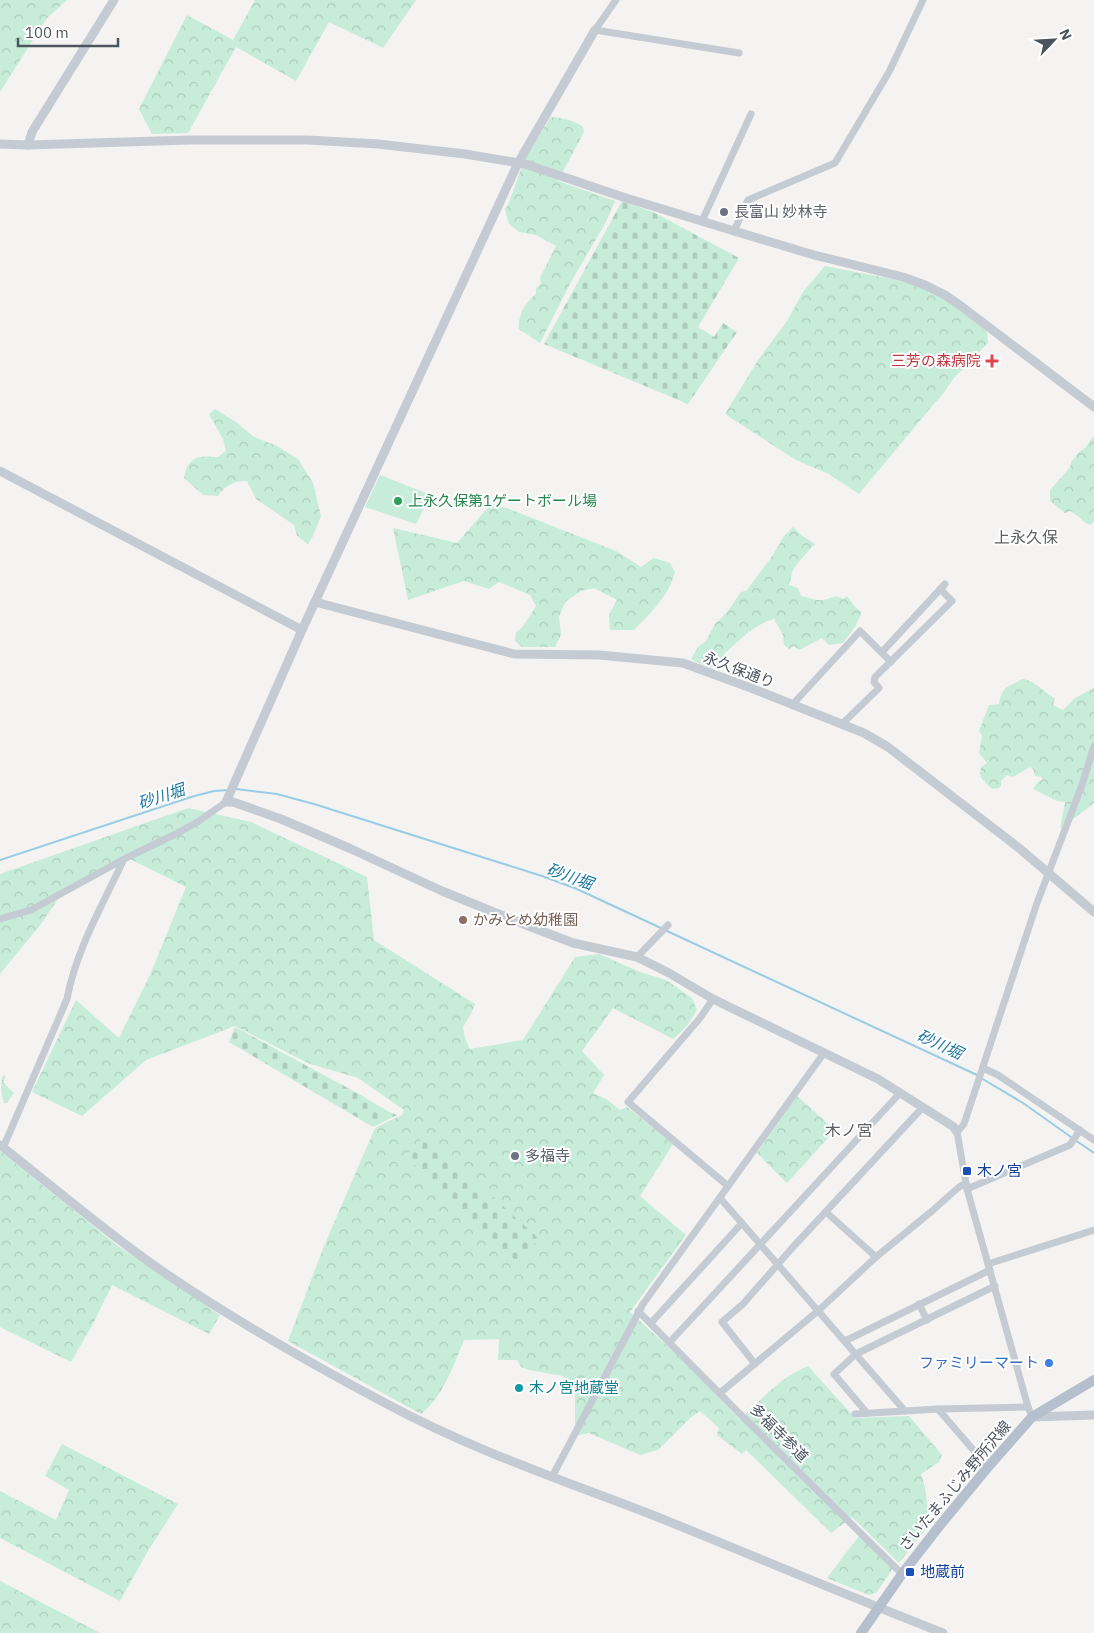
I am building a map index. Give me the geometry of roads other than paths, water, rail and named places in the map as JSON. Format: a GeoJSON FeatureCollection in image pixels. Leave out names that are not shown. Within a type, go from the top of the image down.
{"type":"FeatureCollection","features":[{"type":"Feature","properties":{"kind":"main road","name":"さいたまふじみ野所沢線"},"geometry":{"type":"LineString","coordinates":[[861,1633],[902,1574],[988,1467],[1032,1417],[1094,1380]]}},
{"type":"Feature","properties":{"kind":"street"},"geometry":{"type":"LineString","coordinates":[[28,145],[32,132],[114,0]]}},
{"type":"Feature","properties":{"kind":"street"},"geometry":{"type":"LineString","coordinates":[[0,919],[31,910],[135,853],[176,834],[199,821],[227,798],[314,602],[518,163],[595,30],[616,0]]}},
{"type":"Feature","properties":{"kind":"street"},"geometry":{"type":"LineString","coordinates":[[734,231],[748,200],[835,163],[889,72],[923,0]]}},
{"type":"Feature","properties":{"kind":"street"},"geometry":{"type":"LineString","coordinates":[[595,30],[738,53]]}},
{"type":"Feature","properties":{"kind":"street"},"geometry":{"type":"LineString","coordinates":[[702,221],[752,114]]}},
{"type":"Feature","properties":{"kind":"street"},"geometry":{"type":"LineString","coordinates":[[0,144],[28,145],[182,140],[308,140],[378,144],[466,154],[518,163],[814,255],[903,277],[925,285],[961,306],[1094,407]]}},
{"type":"Feature","properties":{"kind":"street"},"geometry":{"type":"LineString","coordinates":[[0,471],[302,630]]}},
{"type":"Feature","properties":{"kind":"street"},"geometry":{"type":"LineString","coordinates":[[842,724],[879,688],[874,682],[875,678],[952,601],[943,587],[882,652]]}},
{"type":"Feature","properties":{"kind":"street","name":"永久保通り"},"geometry":{"type":"LineString","coordinates":[[314,602],[514,654],[599,655],[683,663],[842,724],[864,733],[888,747],[1020,848],[1094,912]]}},
{"type":"Feature","properties":{"kind":"street"},"geometry":{"type":"LineString","coordinates":[[792,705],[860,632],[891,662]]}},
{"type":"Feature","properties":{"kind":"street"},"geometry":{"type":"LineString","coordinates":[[957,1132],[964,1124],[1048,872],[1082,785],[1094,746]]}},
{"type":"Feature","properties":{"kind":"street"},"geometry":{"type":"LineString","coordinates":[[227,798],[349,848],[442,891],[572,943],[637,957],[713,999],[878,1079],[954,1127],[957,1132],[967,1186],[1032,1417],[1094,1415]]}},
{"type":"Feature","properties":{"kind":"street"},"geometry":{"type":"LineString","coordinates":[[123,861],[84,943],[72,974],[67,999],[2,1146],[86,1214],[154,1265],[259,1332],[425,1424],[552,1477],[658,1517],[943,1633]]}},
{"type":"Feature","properties":{"kind":"street"},"geometry":{"type":"LineString","coordinates":[[637,957],[668,925]]}},
{"type":"Feature","properties":{"kind":"street"},"geometry":{"type":"LineString","coordinates":[[713,999],[700,1018],[628,1102],[728,1186]]}},
{"type":"Feature","properties":{"kind":"street"},"geometry":{"type":"LineString","coordinates":[[552,1477],[638,1311],[824,1053]]}},
{"type":"Feature","properties":{"kind":"street"},"geometry":{"type":"LineString","coordinates":[[983,1069],[998,1075],[1094,1140]]}},
{"type":"Feature","properties":{"kind":"street"},"geometry":{"type":"LineString","coordinates":[[670,1342],[900,1093]]}},
{"type":"Feature","properties":{"kind":"street"},"geometry":{"type":"LineString","coordinates":[[755,1364],[722,1322],[743,1304],[923,1107]]}},
{"type":"Feature","properties":{"kind":"street"},"geometry":{"type":"LineString","coordinates":[[720,1393],[819,1310],[876,1257],[960,1187],[967,1186],[1071,1143],[1079,1131]]}},
{"type":"Feature","properties":{"kind":"street"},"geometry":{"type":"LineString","coordinates":[[720,1198],[905,1411]]}},
{"type":"Feature","properties":{"kind":"street"},"geometry":{"type":"LineString","coordinates":[[826,1212],[876,1257]]}},
{"type":"Feature","properties":{"kind":"street"},"geometry":{"type":"LineString","coordinates":[[651,1323],[742,1224]]}},
{"type":"Feature","properties":{"kind":"street"},"geometry":{"type":"LineString","coordinates":[[845,1341],[989,1267],[1094,1230]]}},
{"type":"Feature","properties":{"kind":"street"},"geometry":{"type":"LineString","coordinates":[[868,1413],[834,1374],[856,1354],[995,1286]]}},
{"type":"Feature","properties":{"kind":"street"},"geometry":{"type":"LineString","coordinates":[[919,1304],[927,1320]]}},
{"type":"Feature","properties":{"kind":"street","name":"多福寺参道"},"geometry":{"type":"LineString","coordinates":[[638,1311],[902,1574]]}},
{"type":"Feature","properties":{"kind":"street"},"geometry":{"type":"LineString","coordinates":[[855,1414],[938,1409],[1028,1407]]}},
{"type":"Feature","properties":{"kind":"street"},"geometry":{"type":"LineString","coordinates":[[938,1409],[988,1467]]}},
{"type":"Feature","properties":{"kind":"waterway","name":"砂川堀"},"geometry":{"type":"LineString","coordinates":[[236,789],[277,794],[314,804],[542,876],[577,889],[663,929]]}},
{"type":"Feature","properties":{"kind":"waterway","name":"砂川堀"},"geometry":{"type":"LineString","coordinates":[[0,860],[191,797],[214,791],[229,790]]}},
{"type":"Feature","properties":{"kind":"waterway","name":"砂川堀"},"geometry":{"type":"LineString","coordinates":[[667,931],[977,1075]]}},
{"type":"Feature","properties":{"kind":"waterway","name":"砂川堀"},"geometry":{"type":"LineString","coordinates":[[981,1078],[1023,1103],[1071,1137]]}},
{"type":"Feature","properties":{"kind":"waterway","name":"砂川堀"},"geometry":{"type":"LineString","coordinates":[[1075,1140],[1094,1153]]}},
{"type":"Feature","properties":{"kind":"place","name":"長富山 妙林寺"},"geometry":{"type":"Point","coordinates":[724,212]}},
{"type":"Feature","properties":{"kind":"place","name":"三芳の森病院"},"geometry":{"type":"Point","coordinates":[992,361]}},
{"type":"Feature","properties":{"kind":"place","name":"上永久保第1ゲートボール場"},"geometry":{"type":"Point","coordinates":[398,501]}},
{"type":"Feature","properties":{"kind":"place","name":"かみとめ幼稚園"},"geometry":{"type":"Point","coordinates":[463,920]}},
{"type":"Feature","properties":{"kind":"place","name":"多福寺"},"geometry":{"type":"Point","coordinates":[515,1156]}},
{"type":"Feature","properties":{"kind":"place","name":"木ノ宮"},"geometry":{"type":"Point","coordinates":[967,1171]}},
{"type":"Feature","properties":{"kind":"place","name":"ファミリーマート"},"geometry":{"type":"Point","coordinates":[1049,1363]}},
{"type":"Feature","properties":{"kind":"place","name":"木ノ宮地蔵堂"},"geometry":{"type":"Point","coordinates":[519,1388]}},
{"type":"Feature","properties":{"kind":"place","name":"地蔵前"},"geometry":{"type":"Point","coordinates":[910,1572]}},
{"type":"Feature","properties":{"kind":"district","name":"上永久保"},"geometry":{"type":"Point","coordinates":[1026,537]}},
{"type":"Feature","properties":{"kind":"district","name":"木ノ宮"},"geometry":{"type":"Point","coordinates":[849,1130]}}]}
